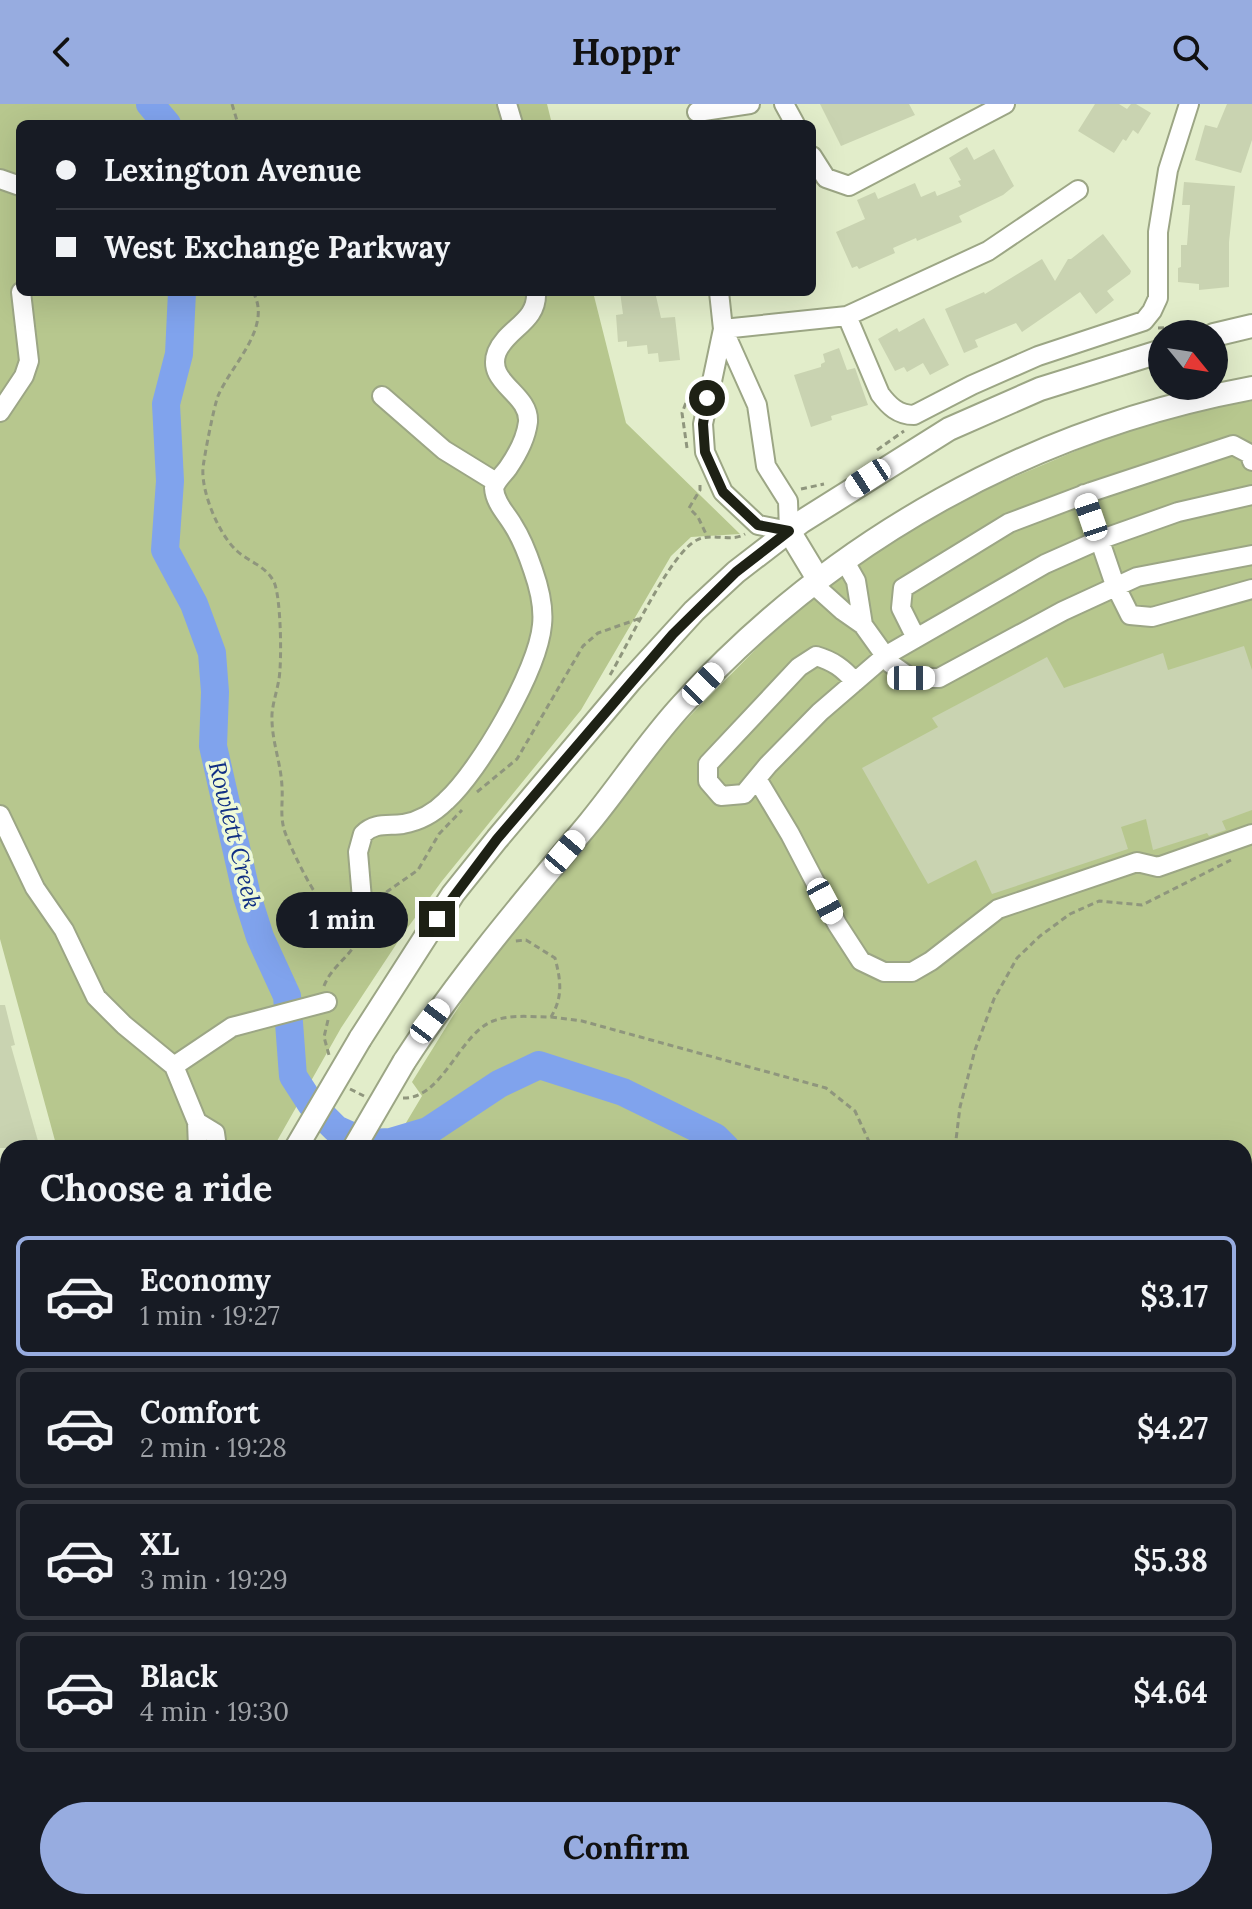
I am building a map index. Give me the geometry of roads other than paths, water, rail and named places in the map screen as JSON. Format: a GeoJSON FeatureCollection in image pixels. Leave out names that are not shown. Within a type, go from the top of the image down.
{"type":"FeatureCollection","features":[{"type":"Feature","properties":{"kind":"main road"},"geometry":{"type":"LineString","coordinates":[[1228,332],[1252,326]]}},
{"type":"Feature","properties":{"kind":"main road"},"geometry":{"type":"LineString","coordinates":[[301,1140],[360,1039],[453,894],[572,750],[694,611],[736,572],[789,531],[949,429],[1040,389],[1148,355]]}},
{"type":"Feature","properties":{"kind":"main road"},"geometry":{"type":"LineString","coordinates":[[359,1140],[430,1021],[682,705],[724,662],[816,581],[951,493],[1039,451],[1125,419],[1252,388]]}},
{"type":"Feature","properties":{"kind":"main road"},"geometry":{"type":"LineString","coordinates":[[789,531],[816,581]]}},
{"type":"Feature","properties":{"kind":"street"},"geometry":{"type":"LineString","coordinates":[[697,113],[750,104]]}},
{"type":"Feature","properties":{"kind":"street"},"geometry":{"type":"LineString","coordinates":[[816,162],[826,178],[849,186],[1005,104]]}},
{"type":"Feature","properties":{"kind":"street"},"geometry":{"type":"LineString","coordinates":[[847,316],[880,394],[888,405],[905,415],[914,415],[1038,356],[1144,321],[1158,298],[1158,232],[1168,170],[1189,104]]}},
{"type":"Feature","properties":{"kind":"street"},"geometry":{"type":"LineString","coordinates":[[723,329],[847,316],[988,251],[1078,190]]}},
{"type":"Feature","properties":{"kind":"street"},"geometry":{"type":"LineString","coordinates":[[0,412],[24,376],[29,361],[21,296]]}},
{"type":"Feature","properties":{"kind":"street"},"geometry":{"type":"LineString","coordinates":[[363,911],[358,852],[363,834],[377,825],[417,820],[432,813],[452,795],[504,720],[527,676],[538,644],[542,613],[538,587],[519,535],[496,498],[496,482],[518,450],[528,421],[523,404],[497,372],[496,356],[503,343],[533,311],[535,296]]}},
{"type":"Feature","properties":{"kind":"street"},"geometry":{"type":"LineString","coordinates":[[719,296],[723,329],[757,405],[766,466],[788,501],[789,531],[758,525],[723,492],[705,452],[703,424],[723,329]]}},
{"type":"Feature","properties":{"kind":"street"},"geometry":{"type":"LineString","coordinates":[[382,396],[444,450],[496,482]]}},
{"type":"Feature","properties":{"kind":"street"},"geometry":{"type":"LineString","coordinates":[[916,638],[901,608],[903,588],[1009,523],[1084,494],[1233,445],[1250,454],[1252,461]]}},
{"type":"Feature","properties":{"kind":"street"},"geometry":{"type":"LineString","coordinates":[[1084,494],[1115,585],[1130,615],[1152,617],[1252,589]]}},
{"type":"Feature","properties":{"kind":"street"},"geometry":{"type":"LineString","coordinates":[[855,682],[844,669],[816,656],[799,667],[708,764],[708,781],[721,796],[744,794],[820,712],[855,682],[885,656],[1045,564],[1099,540],[1178,512],[1252,495]]}},
{"type":"Feature","properties":{"kind":"street"},"geometry":{"type":"LineString","coordinates":[[816,581],[843,611],[863,625],[891,664],[911,678],[939,678],[1115,585],[1137,577],[1252,555]]}},
{"type":"Feature","properties":{"kind":"street"},"geometry":{"type":"LineString","coordinates":[[844,560],[856,581],[863,625]]}},
{"type":"Feature","properties":{"kind":"street"},"geometry":{"type":"LineString","coordinates":[[757,779],[837,924],[861,961],[884,972],[912,972],[998,909],[1137,862],[1158,867],[1252,834]]}},
{"type":"Feature","properties":{"kind":"street"},"geometry":{"type":"LineString","coordinates":[[0,815],[35,888],[64,930],[96,997],[124,1025],[174,1066],[197,1122],[198,1140]]}},
{"type":"Feature","properties":{"kind":"street"},"geometry":{"type":"LineString","coordinates":[[174,1066],[221,1033],[261,1018],[327,1002]]}},
{"type":"Feature","properties":{"kind":"street"},"geometry":{"type":"LineString","coordinates":[[197,1122],[215,1133],[216,1140]]}},
{"type":"Feature","properties":{"kind":"waterway","name":"Rowlett Creek"},"geometry":{"type":"LineString","coordinates":[[150,104],[164,120]]}},
{"type":"Feature","properties":{"kind":"waterway","name":"Rowlett Creek"},"geometry":{"type":"LineString","coordinates":[[182,296],[179,354],[166,404],[170,481],[165,550],[194,604],[212,653],[215,692],[213,746],[247,896],[260,937],[287,996],[293,1076],[311,1104],[336,1129],[360,1140]]}},
{"type":"Feature","properties":{"kind":"waterway","name":"Rowlett Creek"},"geometry":{"type":"LineString","coordinates":[[398,1140],[428,1131],[499,1084],[539,1065],[623,1092],[718,1140]]}}]}
